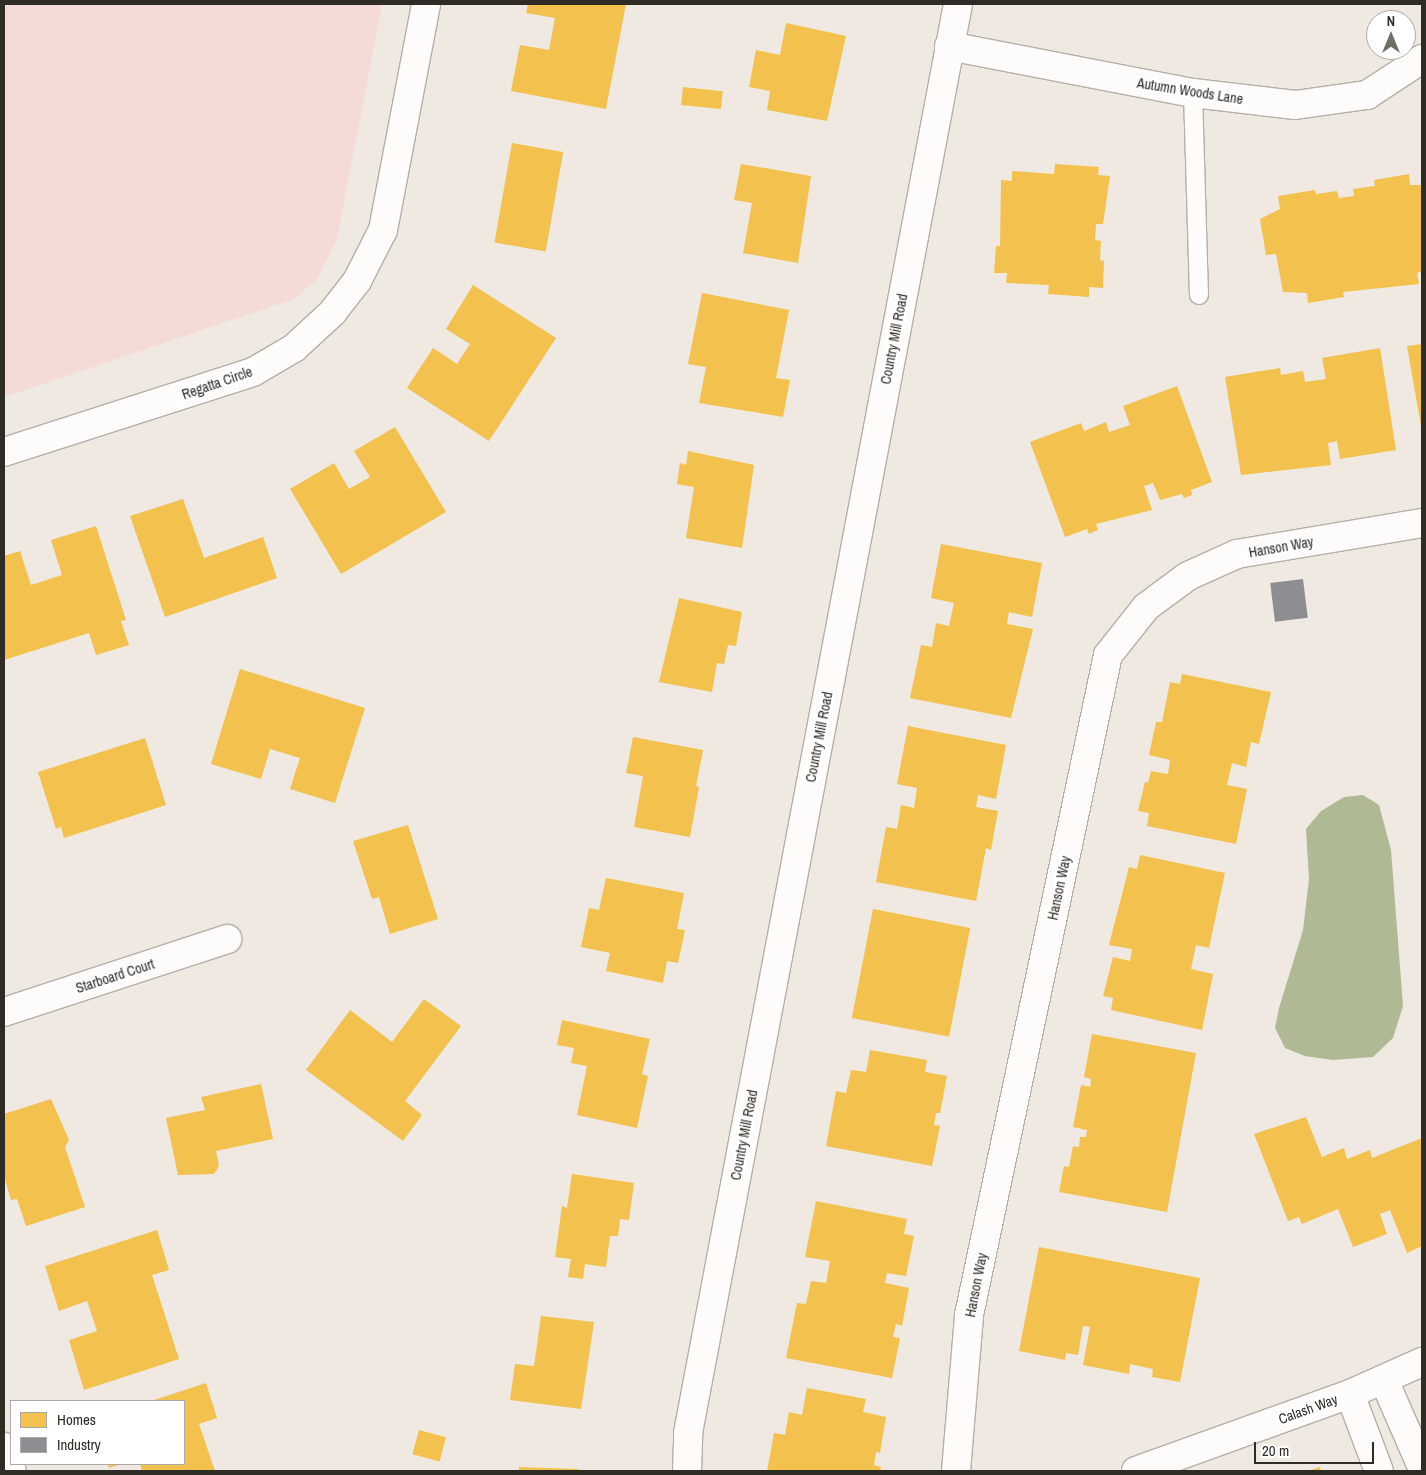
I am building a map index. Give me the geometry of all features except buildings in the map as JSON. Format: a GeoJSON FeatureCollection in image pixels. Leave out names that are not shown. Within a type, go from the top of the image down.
{"type":"FeatureCollection","features":[{"type":"Feature","properties":{"kind":"street","name":"Regatta Circle"},"geometry":{"type":"LineString","coordinates":[[4,452],[253,372],[294,348],[332,313],[357,281],[383,230],[426,4]]}},
{"type":"Feature","properties":{"kind":"street","name":"Country Mill Road"},"geometry":{"type":"LineString","coordinates":[[687,1471],[688,1433],[958,4]]}},
{"type":"Feature","properties":{"kind":"street","name":"Autumn Woods Lane"},"geometry":{"type":"LineString","coordinates":[[949,46],[1193,94],[1295,105],[1367,95],[1422,59]]}},
{"type":"Feature","properties":{"kind":"street","name":"Hanson Way"},"geometry":{"type":"LineString","coordinates":[[956,1471],[969,1315],[1108,655],[1146,607],[1188,576],[1237,554],[1422,523]]}},
{"type":"Feature","properties":{"kind":"street","name":"Starboard Court"},"geometry":{"type":"LineString","coordinates":[[4,1012],[227,939]]}},
{"type":"Feature","properties":{"kind":"street","name":"Calash Way"},"geometry":{"type":"LineString","coordinates":[[1136,1471],[1350,1394],[1422,1362]]}},
{"type":"Feature","properties":{"kind":"street"},"geometry":{"type":"LineString","coordinates":[[1384,1380],[1422,1468]]}},
{"type":"Feature","properties":{"kind":"street"},"geometry":{"type":"LineString","coordinates":[[1350,1394],[1379,1471]]}},
{"type":"Feature","properties":{"kind":"street"},"geometry":{"type":"LineString","coordinates":[[4,1447],[12,1471]]}},
{"type":"Feature","properties":{"kind":"lane"},"geometry":{"type":"LineString","coordinates":[[1193,94],[1199,295]]}},
{"type":"Feature","properties":{"kind":"shaded area"},"geometry":{"type":"Polygon","coordinates":[[[4,4],[382,4],[337,239],[317,279],[294,299],[4,397],[4,4]]]}},
{"type":"Feature","properties":{"kind":"shaded area"},"geometry":{"type":"Polygon","coordinates":[[[1363,795],[1379,805],[1391,850],[1403,1006],[1393,1038],[1373,1057],[1333,1060],[1305,1056],[1285,1048],[1275,1028],[1279,1008],[1303,930],[1309,879],[1306,829],[1321,811],[1344,797],[1363,795]]]}}]}
